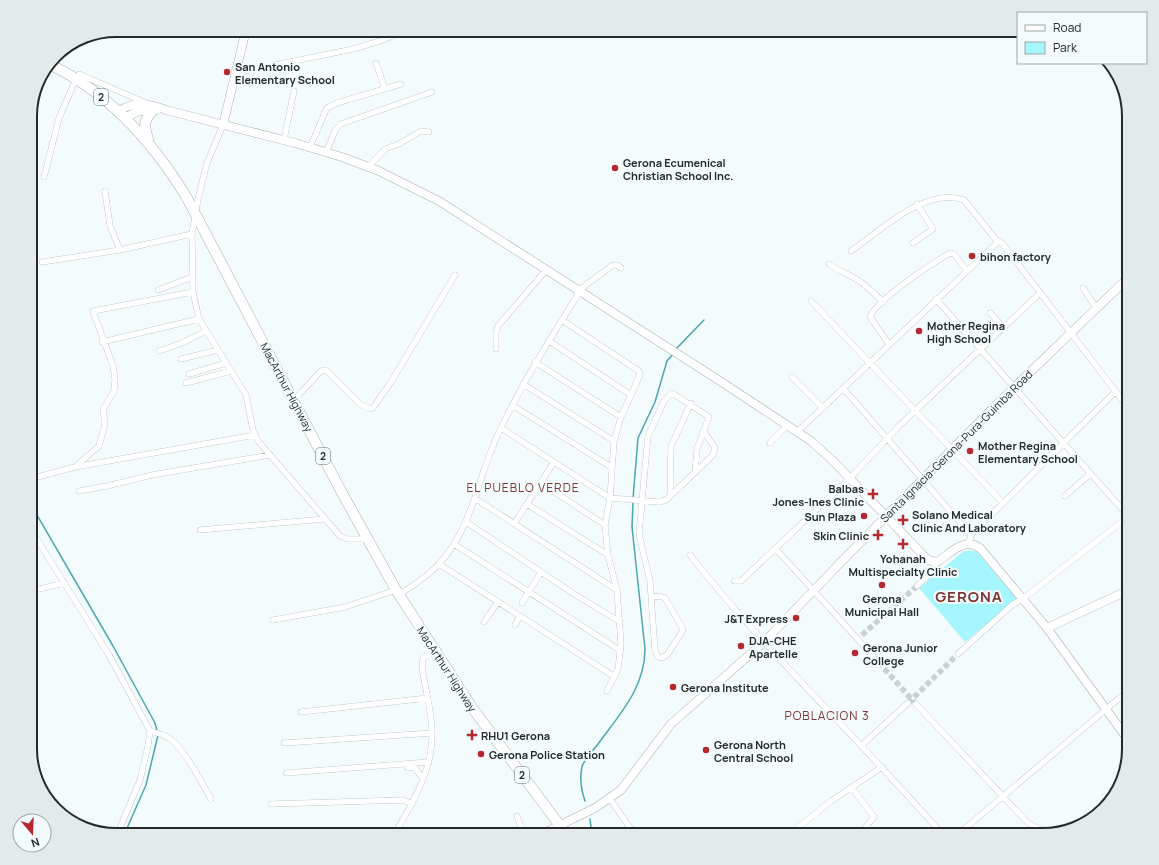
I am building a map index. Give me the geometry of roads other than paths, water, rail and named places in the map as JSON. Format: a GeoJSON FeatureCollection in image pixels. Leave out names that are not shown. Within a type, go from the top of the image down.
{"type":"FeatureCollection","features":[{"type":"Feature","properties":{"kind":"highway","name":"MacArthur Highway"},"geometry":{"type":"LineString","coordinates":[[55,66],[78,77],[122,114],[149,143],[175,179],[367,539],[398,592],[473,708],[561,828]]}},
{"type":"Feature","properties":{"kind":"highway"},"geometry":{"type":"LineString","coordinates":[[149,143],[144,123],[151,107]]}},
{"type":"Feature","properties":{"kind":"main road"},"geometry":{"type":"LineString","coordinates":[[223,125],[244,37]]}},
{"type":"Feature","properties":{"kind":"main road"},"geometry":{"type":"LineString","coordinates":[[122,114],[140,111],[151,107],[310,147],[368,166],[439,201],[668,347],[821,449],[924,557],[931,562],[937,562],[958,546],[969,543],[984,551],[1024,598],[1122,731]]}},
{"type":"Feature","properties":{"kind":"main road","name":"Santa Ignacia-Gerona-Pura-Guimba Road"},"geometry":{"type":"LineString","coordinates":[[553,828],[582,816],[610,799],[621,790],[671,724],[765,642],[952,449],[1070,332],[1122,284]]}},
{"type":"Feature","properties":{"kind":"main road"},"geometry":{"type":"LineString","coordinates":[[1047,628],[1122,593]]}},
{"type":"Feature","properties":{"kind":"street"},"geometry":{"type":"LineString","coordinates":[[236,73],[353,49],[390,37]]}},
{"type":"Feature","properties":{"kind":"street"},"geometry":{"type":"LineString","coordinates":[[376,62],[385,89]]}},
{"type":"Feature","properties":{"kind":"street"},"geometry":{"type":"LineString","coordinates":[[44,177],[60,118],[78,77],[151,107]]}},
{"type":"Feature","properties":{"kind":"street"},"geometry":{"type":"LineString","coordinates":[[310,147],[326,108],[337,103],[401,84]]}},
{"type":"Feature","properties":{"kind":"street"},"geometry":{"type":"LineString","coordinates":[[284,140],[294,91]]}},
{"type":"Feature","properties":{"kind":"street"},"geometry":{"type":"LineString","coordinates":[[326,152],[336,129],[341,124],[432,92]]}},
{"type":"Feature","properties":{"kind":"street"},"geometry":{"type":"LineString","coordinates":[[223,125],[202,176],[192,234],[193,292],[199,319],[246,395],[255,435],[270,455],[324,519],[344,539],[367,539]]}},
{"type":"Feature","properties":{"kind":"street"},"geometry":{"type":"LineString","coordinates":[[368,166],[385,148],[399,144],[421,131],[429,132]]}},
{"type":"Feature","properties":{"kind":"street"},"geometry":{"type":"LineString","coordinates":[[105,191],[110,226],[120,250]]}},
{"type":"Feature","properties":{"kind":"street"},"geometry":{"type":"LineString","coordinates":[[851,251],[917,204],[948,198],[964,200],[998,242],[1002,243],[1122,399]]}},
{"type":"Feature","properties":{"kind":"street"},"geometry":{"type":"LineString","coordinates":[[913,243],[933,229],[917,204]]}},
{"type":"Feature","properties":{"kind":"street"},"geometry":{"type":"LineString","coordinates":[[42,262],[120,250],[192,234]]}},
{"type":"Feature","properties":{"kind":"street"},"geometry":{"type":"LineString","coordinates":[[797,432],[998,242]]}},
{"type":"Feature","properties":{"kind":"street"},"geometry":{"type":"LineString","coordinates":[[889,344],[870,317],[883,302],[910,279],[950,253],[954,254],[967,271]]}},
{"type":"Feature","properties":{"kind":"street"},"geometry":{"type":"LineString","coordinates":[[829,264],[840,273],[852,277],[873,292],[883,302]]}},
{"type":"Feature","properties":{"kind":"street"},"geometry":{"type":"LineString","coordinates":[[273,620],[345,607],[398,592],[439,564],[454,544],[466,522],[476,499],[501,428],[535,362],[580,291],[613,266],[617,265],[621,268]]}},
{"type":"Feature","properties":{"kind":"street"},"geometry":{"type":"LineString","coordinates":[[496,350],[496,332],[498,326],[547,269]]}},
{"type":"Feature","properties":{"kind":"street"},"geometry":{"type":"LineString","coordinates":[[294,400],[321,372],[326,370],[360,404],[369,409],[373,408],[395,376],[455,275]]}},
{"type":"Feature","properties":{"kind":"street"},"geometry":{"type":"LineString","coordinates":[[158,290],[192,277]]}},
{"type":"Feature","properties":{"kind":"street"},"geometry":{"type":"LineString","coordinates":[[1083,288],[1096,308]]}},
{"type":"Feature","properties":{"kind":"street"},"geometry":{"type":"LineString","coordinates":[[75,467],[99,446],[105,424],[103,410],[111,397],[115,386],[114,371],[102,342],[93,311],[193,292]]}},
{"type":"Feature","properties":{"kind":"street"},"geometry":{"type":"LineString","coordinates":[[734,581],[741,581],[850,478],[887,438],[979,349],[1040,293]]}},
{"type":"Feature","properties":{"kind":"street"},"geometry":{"type":"LineString","coordinates":[[936,299],[1062,443],[1122,508]]}},
{"type":"Feature","properties":{"kind":"street"},"geometry":{"type":"LineString","coordinates":[[811,301],[1003,503]]}},
{"type":"Feature","properties":{"kind":"street"},"geometry":{"type":"LineString","coordinates":[[990,313],[1003,327]]}},
{"type":"Feature","properties":{"kind":"street"},"geometry":{"type":"LineString","coordinates":[[102,342],[199,319]]}},
{"type":"Feature","properties":{"kind":"street"},"geometry":{"type":"LineString","coordinates":[[562,320],[640,373],[621,417],[614,441],[611,467],[610,498],[605,525],[608,555],[616,590],[620,622],[621,651],[615,677],[607,692]]}},
{"type":"Feature","properties":{"kind":"street"},"geometry":{"type":"LineString","coordinates":[[159,351],[206,332]]}},
{"type":"Feature","properties":{"kind":"street"},"geometry":{"type":"LineString","coordinates":[[548,341],[631,394]]}},
{"type":"Feature","properties":{"kind":"street"},"geometry":{"type":"LineString","coordinates":[[181,359],[218,350]]}},
{"type":"Feature","properties":{"kind":"street"},"geometry":{"type":"LineString","coordinates":[[535,362],[621,417]]}},
{"type":"Feature","properties":{"kind":"street"},"geometry":{"type":"LineString","coordinates":[[189,374],[226,363]]}},
{"type":"Feature","properties":{"kind":"street"},"geometry":{"type":"LineString","coordinates":[[186,383],[231,371]]}},
{"type":"Feature","properties":{"kind":"street"},"geometry":{"type":"LineString","coordinates":[[792,377],[822,407]]}},
{"type":"Feature","properties":{"kind":"street"},"geometry":{"type":"LineString","coordinates":[[523,384],[614,441]]}},
{"type":"Feature","properties":{"kind":"street"},"geometry":{"type":"LineString","coordinates":[[843,388],[971,535]]}},
{"type":"Feature","properties":{"kind":"street"},"geometry":{"type":"LineString","coordinates":[[969,543],[971,535],[1116,391]]}},
{"type":"Feature","properties":{"kind":"street"},"geometry":{"type":"LineString","coordinates":[[652,597],[659,596],[665,598],[683,629],[667,655],[661,658],[658,657],[655,651],[652,597],[648,572],[639,536],[646,449],[654,420],[669,394],[676,394],[709,417],[697,449],[695,473]]}},
{"type":"Feature","properties":{"kind":"street"},"geometry":{"type":"LineString","coordinates":[[670,496],[671,446],[691,404]]}},
{"type":"Feature","properties":{"kind":"street"},"geometry":{"type":"LineString","coordinates":[[512,405],[611,467]]}},
{"type":"Feature","properties":{"kind":"street"},"geometry":{"type":"LineString","coordinates":[[770,443],[787,425]]}},
{"type":"Feature","properties":{"kind":"street"},"geometry":{"type":"LineString","coordinates":[[501,428],[610,498],[661,502],[670,496],[695,473],[715,452],[714,446],[704,432]]}},
{"type":"Feature","properties":{"kind":"street"},"geometry":{"type":"LineString","coordinates":[[37,478],[75,467],[255,435]]}},
{"type":"Feature","properties":{"kind":"street"},"geometry":{"type":"LineString","coordinates":[[79,491],[152,475],[270,455]]}},
{"type":"Feature","properties":{"kind":"street"},"geometry":{"type":"LineString","coordinates":[[514,524],[554,462]]}},
{"type":"Feature","properties":{"kind":"street"},"geometry":{"type":"LineString","coordinates":[[1065,496],[1090,474]]}},
{"type":"Feature","properties":{"kind":"street"},"geometry":{"type":"LineString","coordinates":[[541,483],[605,525]]}},
{"type":"Feature","properties":{"kind":"street"},"geometry":{"type":"LineString","coordinates":[[476,499],[616,590]]}},
{"type":"Feature","properties":{"kind":"street"},"geometry":{"type":"LineString","coordinates":[[527,504],[608,555]]}},
{"type":"Feature","properties":{"kind":"street"},"geometry":{"type":"LineString","coordinates":[[200,530],[324,519]]}},
{"type":"Feature","properties":{"kind":"street"},"geometry":{"type":"LineString","coordinates":[[958,654],[1012,605],[1024,598],[1122,521]]}},
{"type":"Feature","properties":{"kind":"street"},"geometry":{"type":"LineString","coordinates":[[466,522],[620,622]]}},
{"type":"Feature","properties":{"kind":"street"},"geometry":{"type":"LineString","coordinates":[[37,539],[110,655],[150,731],[140,780],[120,828]]}},
{"type":"Feature","properties":{"kind":"street"},"geometry":{"type":"LineString","coordinates":[[454,544],[621,651]]}},
{"type":"Feature","properties":{"kind":"street"},"geometry":{"type":"LineString","coordinates":[[775,548],[860,637],[873,656]]}},
{"type":"Feature","properties":{"kind":"street"},"geometry":{"type":"LineString","coordinates":[[690,556],[779,659],[862,745],[937,828]]}},
{"type":"Feature","properties":{"kind":"street"},"geometry":{"type":"LineString","coordinates":[[917,586],[931,573],[937,562]]}},
{"type":"Feature","properties":{"kind":"street"},"geometry":{"type":"LineString","coordinates":[[439,564],[615,677]]}},
{"type":"Feature","properties":{"kind":"street"},"geometry":{"type":"LineString","coordinates":[[522,603],[541,572]]}},
{"type":"Feature","properties":{"kind":"street"},"geometry":{"type":"LineString","coordinates":[[37,589],[65,583]]}},
{"type":"Feature","properties":{"kind":"street"},"geometry":{"type":"LineString","coordinates":[[484,622],[498,602]]}},
{"type":"Feature","properties":{"kind":"street"},"geometry":{"type":"LineString","coordinates":[[515,625],[520,616]]}},
{"type":"Feature","properties":{"kind":"street"},"geometry":{"type":"LineString","coordinates":[[398,828],[412,804],[429,762],[432,733],[422,662],[423,658],[435,651]]}},
{"type":"Feature","properties":{"kind":"street"},"geometry":{"type":"LineString","coordinates":[[965,828],[1122,695]]}},
{"type":"Feature","properties":{"kind":"street"},"geometry":{"type":"LineString","coordinates":[[301,712],[428,698]]}},
{"type":"Feature","properties":{"kind":"street"},"geometry":{"type":"LineString","coordinates":[[862,745],[908,703]]}},
{"type":"Feature","properties":{"kind":"street"},"geometry":{"type":"LineString","coordinates":[[916,704],[1003,796],[1033,826],[1039,828]]}},
{"type":"Feature","properties":{"kind":"street"},"geometry":{"type":"LineString","coordinates":[[150,731],[163,735],[172,741],[191,766],[211,799]]}},
{"type":"Feature","properties":{"kind":"street"},"geometry":{"type":"LineString","coordinates":[[284,743],[432,733]]}},
{"type":"Feature","properties":{"kind":"street"},"geometry":{"type":"LineString","coordinates":[[286,773],[429,762]]}},
{"type":"Feature","properties":{"kind":"street"},"geometry":{"type":"LineString","coordinates":[[400,765],[415,768],[423,779]]}},
{"type":"Feature","properties":{"kind":"street"},"geometry":{"type":"LineString","coordinates":[[798,828],[831,801],[882,767]]}},
{"type":"Feature","properties":{"kind":"street"},"geometry":{"type":"LineString","coordinates":[[852,788],[874,817],[865,828]]}},
{"type":"Feature","properties":{"kind":"street"},"geometry":{"type":"LineString","coordinates":[[610,799],[630,828]]}},
{"type":"Feature","properties":{"kind":"street"},"geometry":{"type":"LineString","coordinates":[[271,804],[403,800],[412,804]]}},
{"type":"Feature","properties":{"kind":"street"},"geometry":{"type":"LineString","coordinates":[[517,816],[521,828]]}},
{"type":"Feature","properties":{"kind":"waterway"},"geometry":{"type":"LineString","coordinates":[[676,349],[704,320]]}},
{"type":"Feature","properties":{"kind":"waterway"},"geometry":{"type":"LineString","coordinates":[[633,498],[638,438],[655,402],[667,361],[673,354]]}},
{"type":"Feature","properties":{"kind":"waterway"},"geometry":{"type":"LineString","coordinates":[[585,801],[581,780],[583,764],[622,711],[636,689],[644,663],[645,649],[632,527],[633,502]]}},
{"type":"Feature","properties":{"kind":"waterway"},"geometry":{"type":"LineString","coordinates":[[37,515],[113,646],[155,723],[157,731]]}},
{"type":"Feature","properties":{"kind":"waterway"},"geometry":{"type":"LineString","coordinates":[[127,828],[146,785],[158,735]]}},
{"type":"Feature","properties":{"kind":"waterway"},"geometry":{"type":"LineString","coordinates":[[590,819],[591,828]]}},
{"type":"Feature","properties":{"kind":"tunnel"},"geometry":{"type":"LineString","coordinates":[[862,635],[917,586]]}},
{"type":"Feature","properties":{"kind":"tunnel"},"geometry":{"type":"LineString","coordinates":[[908,703],[958,654]]}},
{"type":"Feature","properties":{"kind":"tunnel"},"geometry":{"type":"LineString","coordinates":[[873,656],[914,702]]}},
{"type":"Feature","properties":{"kind":"place","name":"San Antonio Elementary School"},"geometry":{"type":"Point","coordinates":[227,72]}},
{"type":"Feature","properties":{"kind":"place","name":"Gerona Ecumenical Christian School Inc."},"geometry":{"type":"Point","coordinates":[615,168]}},
{"type":"Feature","properties":{"kind":"place","name":"bihon factory"},"geometry":{"type":"Point","coordinates":[972,256]}},
{"type":"Feature","properties":{"kind":"place","name":"Mother Regina High School"},"geometry":{"type":"Point","coordinates":[919,331]}},
{"type":"Feature","properties":{"kind":"place","name":"Mother Regina Elementary School"},"geometry":{"type":"Point","coordinates":[970,451]}},
{"type":"Feature","properties":{"kind":"place","name":"Balbas Jones-Ines Clinic"},"geometry":{"type":"Point","coordinates":[873,494]}},
{"type":"Feature","properties":{"kind":"place","name":"Sun Plaza"},"geometry":{"type":"Point","coordinates":[864,516]}},
{"type":"Feature","properties":{"kind":"place","name":"Solano Medical Clinic And Laboratory"},"geometry":{"type":"Point","coordinates":[903,520]}},
{"type":"Feature","properties":{"kind":"place","name":"Skin Clinic"},"geometry":{"type":"Point","coordinates":[878,535]}},
{"type":"Feature","properties":{"kind":"place","name":"Yohanah Multispecialty Clinic"},"geometry":{"type":"Point","coordinates":[903,544]}},
{"type":"Feature","properties":{"kind":"place","name":"Gerona Municipal Hall"},"geometry":{"type":"Point","coordinates":[882,585]}},
{"type":"Feature","properties":{"kind":"place","name":"J&T Express"},"geometry":{"type":"Point","coordinates":[796,618]}},
{"type":"Feature","properties":{"kind":"place","name":"DJA-CHE Apartelle"},"geometry":{"type":"Point","coordinates":[741,646]}},
{"type":"Feature","properties":{"kind":"place","name":"Gerona Junior College"},"geometry":{"type":"Point","coordinates":[855,653]}},
{"type":"Feature","properties":{"kind":"place","name":"Gerona Institute"},"geometry":{"type":"Point","coordinates":[673,687]}},
{"type":"Feature","properties":{"kind":"place","name":"RHU1 Gerona"},"geometry":{"type":"Point","coordinates":[472,735]}},
{"type":"Feature","properties":{"kind":"place","name":"Gerona North Central School"},"geometry":{"type":"Point","coordinates":[706,750]}},
{"type":"Feature","properties":{"kind":"place","name":"Gerona Police Station"},"geometry":{"type":"Point","coordinates":[481,754]}},
{"type":"Feature","properties":{"kind":"district","name":"EL PUEBLO VERDE"},"geometry":{"type":"Point","coordinates":[523,487]}},
{"type":"Feature","properties":{"kind":"district","name":"GERONA"},"geometry":{"type":"Point","coordinates":[969,596]}},
{"type":"Feature","properties":{"kind":"district","name":"POBLACION 3"},"geometry":{"type":"Point","coordinates":[827,715]}}]}
